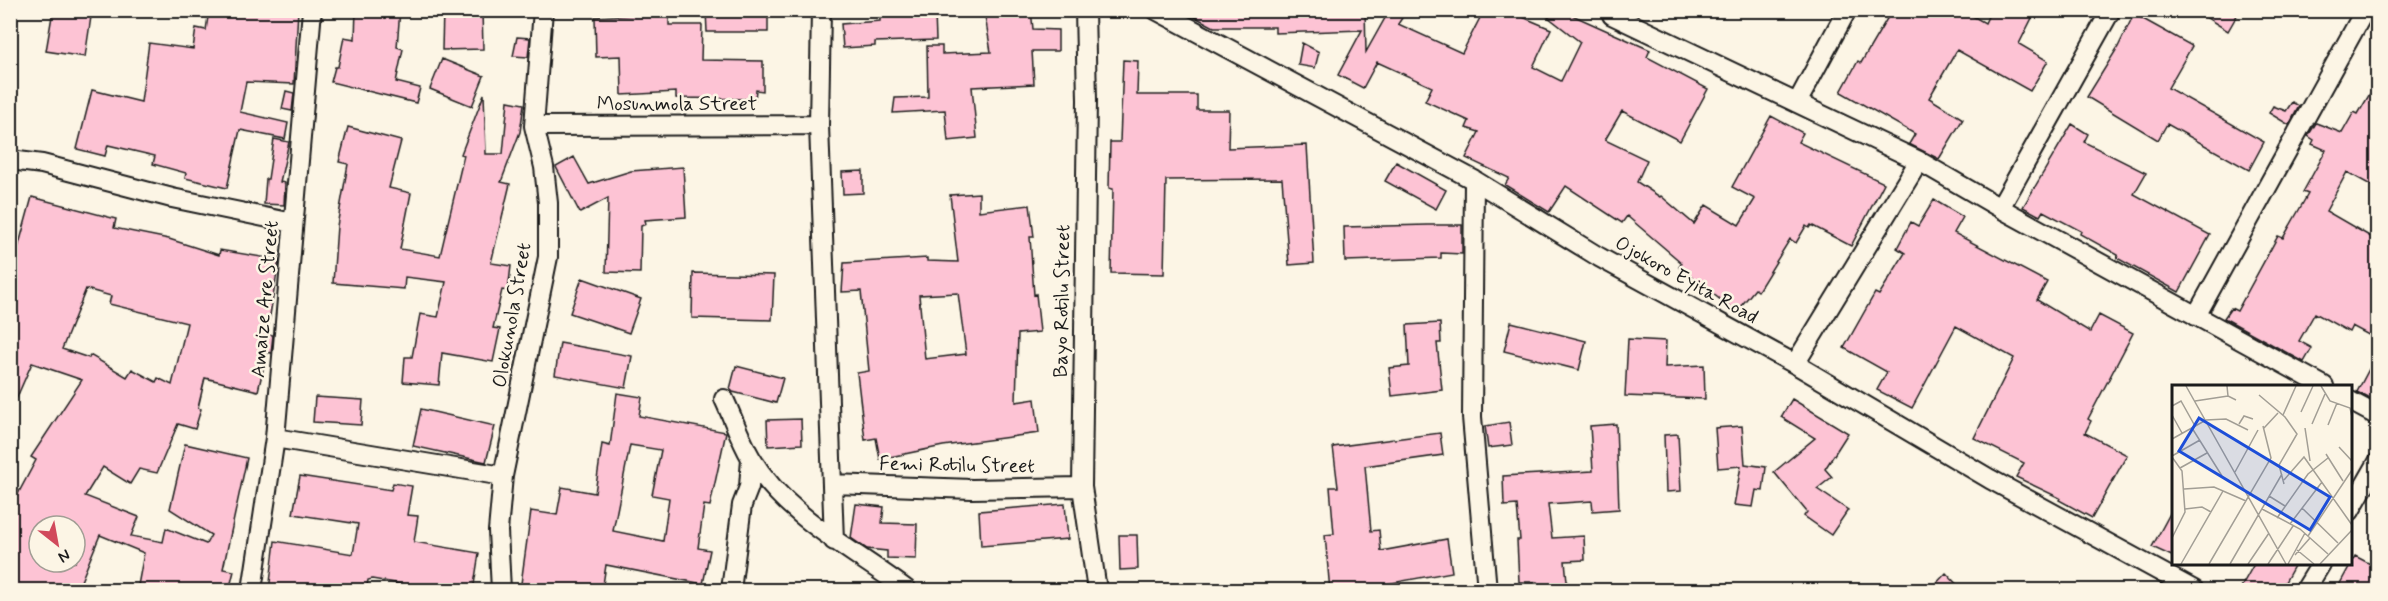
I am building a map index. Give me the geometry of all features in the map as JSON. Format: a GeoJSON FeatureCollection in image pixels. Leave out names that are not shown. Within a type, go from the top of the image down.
{"type":"FeatureCollection","features":[{"type":"Feature","properties":{"kind":"street","name":"Amaize Are Street"},"geometry":{"type":"LineString","coordinates":[[252,591],[275,438],[312,10]]}},
{"type":"Feature","properties":{"kind":"street","name":"Olokunola Street"},"geometry":{"type":"LineString","coordinates":[[501,591],[498,531],[503,476],[548,257],[546,191],[534,126],[543,10]]}},
{"type":"Feature","properties":{"kind":"street"},"geometry":{"type":"LineString","coordinates":[[821,10],[819,125],[834,541]]}},
{"type":"Feature","properties":{"kind":"street","name":"Bayo Rotilu Street"},"geometry":{"type":"LineString","coordinates":[[1085,10],[1087,100],[1082,487],[1097,591]]}},
{"type":"Feature","properties":{"kind":"street","name":"Ojokoro Eyita Road"},"geometry":{"type":"LineString","coordinates":[[1156,10],[1474,180],[1599,257],[1795,364],[1990,479],[2194,591]]}},
{"type":"Feature","properties":{"kind":"street"},"geometry":{"type":"LineString","coordinates":[[1797,103],[1847,10]]}},
{"type":"Feature","properties":{"kind":"street"},"geometry":{"type":"LineString","coordinates":[[2000,208],[2111,10]]}},
{"type":"Feature","properties":{"kind":"street"},"geometry":{"type":"LineString","coordinates":[[2196,316],[2366,10]]}},
{"type":"Feature","properties":{"kind":"street"},"geometry":{"type":"LineString","coordinates":[[1612,15],[1919,161],[2320,385]]}},
{"type":"Feature","properties":{"kind":"street","name":"Mosunmola Street"},"geometry":{"type":"LineString","coordinates":[[534,126],[819,125]]}},
{"type":"Feature","properties":{"kind":"street"},"geometry":{"type":"LineString","coordinates":[[10,160],[42,164],[172,198],[293,223]]}},
{"type":"Feature","properties":{"kind":"street"},"geometry":{"type":"LineString","coordinates":[[1795,364],[1919,161]]}},
{"type":"Feature","properties":{"kind":"street"},"geometry":{"type":"LineString","coordinates":[[1474,180],[1472,417],[1487,591]]}},
{"type":"Feature","properties":{"kind":"street"},"geometry":{"type":"LineString","coordinates":[[724,399],[751,458],[777,491],[834,541],[907,591]]}},
{"type":"Feature","properties":{"kind":"street"},"geometry":{"type":"LineString","coordinates":[[2352,402],[2378,416]]}},
{"type":"Feature","properties":{"kind":"street"},"geometry":{"type":"LineString","coordinates":[[275,438],[503,476]]}},
{"type":"Feature","properties":{"kind":"street"},"geometry":{"type":"LineString","coordinates":[[731,591],[742,505],[749,487],[751,458]]}},
{"type":"Feature","properties":{"kind":"street"},"geometry":{"type":"LineString","coordinates":[[2352,508],[2376,469]]}},
{"type":"Feature","properties":{"kind":"street","name":"Femi Rotilu Street"},"geometry":{"type":"LineString","coordinates":[[832,484],[972,489],[1082,487]]}},
{"type":"Feature","properties":{"kind":"street"},"geometry":{"type":"LineString","coordinates":[[2304,591],[2320,565]]}},
{"type":"Feature","properties":{"kind":"building"},"geometry":{"type":"Polygon","coordinates":[[[53,10],[92,10],[85,57],[46,51],[53,10]]]}},
{"type":"Feature","properties":{"kind":"building"},"geometry":{"type":"Polygon","coordinates":[[[209,10],[298,10],[294,84],[246,82],[240,112],[288,123],[285,139],[240,130],[227,188],[185,178],[186,173],[153,164],[155,156],[108,145],[105,156],[77,149],[92,90],[141,102],[149,43],[193,49],[196,28],[206,30],[209,10]]]}},
{"type":"Feature","properties":{"kind":"building"},"geometry":{"type":"Polygon","coordinates":[[[356,10],[400,10],[397,47],[403,49],[396,82],[420,88],[416,103],[331,82],[335,67],[338,67],[344,37],[355,39],[356,10]]]}},
{"type":"Feature","properties":{"kind":"building"},"geometry":{"type":"Polygon","coordinates":[[[443,10],[482,11],[483,49],[442,50],[443,10]]]}},
{"type":"Feature","properties":{"kind":"building"},"geometry":{"type":"Polygon","coordinates":[[[706,10],[768,10],[768,32],[707,32],[706,10]]]}},
{"type":"Feature","properties":{"kind":"building"},"geometry":{"type":"Polygon","coordinates":[[[1017,10],[1031,10],[1033,29],[1058,30],[1058,51],[1032,51],[1034,84],[972,87],[977,138],[948,141],[945,110],[893,113],[895,98],[928,97],[927,46],[942,46],[942,54],[991,52],[985,16],[1017,10]]]}},
{"type":"Feature","properties":{"kind":"building"},"geometry":{"type":"Polygon","coordinates":[[[1182,10],[1365,10],[1366,52],[1389,11],[1402,18],[1398,24],[1462,53],[1484,10],[1506,10],[1551,29],[1533,67],[1561,81],[1580,42],[1539,10],[1561,10],[1650,50],[1647,57],[1708,89],[1680,141],[1622,111],[1605,140],[1647,160],[1637,182],[1661,196],[1694,224],[1706,205],[1739,225],[1755,199],[1732,187],[1771,116],[1803,133],[1798,142],[1884,183],[1851,246],[1811,225],[1809,228],[1806,226],[1796,243],[1790,239],[1758,291],[1755,289],[1736,312],[1679,267],[1682,263],[1627,216],[1622,223],[1566,186],[1549,212],[1505,185],[1509,178],[1466,158],[1479,132],[1466,128],[1469,121],[1425,101],[1432,87],[1377,62],[1363,88],[1338,75],[1362,30],[1275,33],[1275,27],[1214,27],[1182,10]]]}},
{"type":"Feature","properties":{"kind":"building"},"geometry":{"type":"Polygon","coordinates":[[[1892,10],[1962,10],[1985,23],[1991,10],[2036,10],[2019,44],[2048,61],[2030,91],[1957,50],[1929,98],[1963,119],[1939,159],[1909,144],[1915,134],[1841,92],[1858,61],[1861,63],[1892,10]]]}},
{"type":"Feature","properties":{"kind":"building"},"geometry":{"type":"Polygon","coordinates":[[[2194,10],[2240,10],[2228,31],[2194,10]]]}},
{"type":"Feature","properties":{"kind":"building"},"geometry":{"type":"Polygon","coordinates":[[[652,14],[669,16],[669,25],[702,25],[701,60],[763,61],[763,91],[756,90],[755,99],[676,98],[676,92],[622,95],[621,56],[596,57],[595,17],[652,14]]]}},
{"type":"Feature","properties":{"kind":"building"},"geometry":{"type":"Polygon","coordinates":[[[935,14],[936,40],[875,42],[875,46],[843,48],[841,24],[880,21],[880,16],[935,14]]]}},
{"type":"Feature","properties":{"kind":"building"},"geometry":{"type":"Polygon","coordinates":[[[2134,14],[2192,46],[2168,88],[2264,142],[2249,170],[2167,124],[2158,140],[2087,97],[2118,47],[2134,14]]]}},
{"type":"Feature","properties":{"kind":"building"},"geometry":{"type":"Polygon","coordinates":[[[517,37],[530,38],[528,57],[513,56],[517,37]]]}},
{"type":"Feature","properties":{"kind":"building"},"geometry":{"type":"Polygon","coordinates":[[[1302,43],[1319,52],[1315,68],[1298,65],[1302,43]]]}},
{"type":"Feature","properties":{"kind":"building"},"geometry":{"type":"Polygon","coordinates":[[[442,59],[484,76],[472,106],[430,89],[442,59]]]}},
{"type":"Feature","properties":{"kind":"building"},"geometry":{"type":"Polygon","coordinates":[[[1123,60],[1138,61],[1137,95],[1197,95],[1197,110],[1229,110],[1228,148],[1307,145],[1314,263],[1289,265],[1282,179],[1166,180],[1164,274],[1111,273],[1113,189],[1109,188],[1110,142],[1120,142],[1123,60]]]}},
{"type":"Feature","properties":{"kind":"building"},"geometry":{"type":"Polygon","coordinates":[[[2378,80],[2378,189],[2347,172],[2326,211],[2378,241],[2378,340],[2352,326],[2349,332],[2315,313],[2299,341],[2312,348],[2304,362],[2224,318],[2231,308],[2237,311],[2278,236],[2283,238],[2308,194],[2303,192],[2326,150],[2312,144],[2314,140],[2308,136],[2316,123],[2342,133],[2354,112],[2358,114],[2378,80]]]}},
{"type":"Feature","properties":{"kind":"building"},"geometry":{"type":"Polygon","coordinates":[[[286,91],[294,93],[292,111],[282,109],[286,91]]]}},
{"type":"Feature","properties":{"kind":"building"},"geometry":{"type":"Polygon","coordinates":[[[484,94],[486,154],[503,154],[508,101],[524,104],[520,132],[501,182],[510,184],[491,263],[511,266],[508,291],[502,290],[493,328],[500,329],[493,362],[442,353],[439,385],[403,382],[405,357],[412,357],[420,314],[438,317],[446,282],[405,277],[404,289],[333,283],[337,226],[348,164],[339,162],[348,127],[401,141],[389,188],[411,193],[400,249],[440,256],[464,155],[461,154],[484,94]]]}},
{"type":"Feature","properties":{"kind":"building"},"geometry":{"type":"Polygon","coordinates":[[[2292,102],[2299,106],[2289,125],[2269,113],[2273,106],[2286,111],[2292,102]]]}},
{"type":"Feature","properties":{"kind":"building"},"geometry":{"type":"Polygon","coordinates":[[[2072,124],[2088,134],[2084,142],[2146,173],[2134,194],[2210,235],[2179,292],[2117,258],[2118,255],[2080,234],[2081,231],[2043,211],[2040,216],[2023,207],[2072,124]]]}},
{"type":"Feature","properties":{"kind":"building"},"geometry":{"type":"Polygon","coordinates":[[[274,139],[289,142],[280,182],[285,183],[284,205],[264,204],[266,179],[268,179],[274,139]]]}},
{"type":"Feature","properties":{"kind":"building"},"geometry":{"type":"Polygon","coordinates":[[[574,157],[589,184],[631,171],[683,167],[686,217],[645,220],[646,224],[641,226],[640,273],[606,272],[608,198],[580,213],[556,167],[574,157]]]}},
{"type":"Feature","properties":{"kind":"building"},"geometry":{"type":"Polygon","coordinates":[[[1396,162],[1446,190],[1436,209],[1385,181],[1396,162]]]}},
{"type":"Feature","properties":{"kind":"building"},"geometry":{"type":"Polygon","coordinates":[[[863,171],[863,193],[843,194],[842,172],[863,171]]]}},
{"type":"Feature","properties":{"kind":"building"},"geometry":{"type":"Polygon","coordinates":[[[979,193],[979,211],[1030,205],[1034,237],[1030,237],[1034,295],[1036,294],[1040,332],[1018,334],[1016,402],[1035,399],[1039,433],[943,446],[880,459],[876,438],[865,440],[857,373],[869,371],[861,291],[842,292],[844,263],[927,258],[927,261],[958,262],[950,195],[979,193]],[[958,293],[919,295],[925,359],[966,354],[958,293]]]}},
{"type":"Feature","properties":{"kind":"building"},"geometry":{"type":"Polygon","coordinates":[[[32,197],[116,219],[114,228],[169,239],[219,255],[220,250],[279,260],[267,334],[273,335],[271,353],[267,352],[258,391],[205,378],[198,408],[201,409],[195,429],[178,424],[157,473],[139,469],[130,484],[103,467],[85,496],[139,517],[131,536],[163,542],[166,528],[206,544],[211,535],[170,509],[185,444],[247,458],[223,569],[234,571],[229,591],[137,591],[144,553],[100,535],[87,567],[87,514],[27,514],[27,574],[84,574],[77,591],[10,591],[10,509],[36,460],[31,457],[82,380],[32,363],[10,413],[10,287],[17,271],[12,270],[32,197]],[[86,289],[62,349],[89,358],[90,355],[127,377],[132,369],[156,382],[158,378],[172,385],[187,323],[109,304],[111,296],[86,289]]]}},
{"type":"Feature","properties":{"kind":"building"},"geometry":{"type":"Polygon","coordinates":[[[1934,200],[1963,217],[1954,233],[2047,282],[2037,300],[2090,332],[2099,315],[2133,333],[2088,419],[2091,421],[2085,433],[2127,455],[2092,518],[2059,500],[2060,498],[2016,477],[2024,463],[1974,438],[2014,358],[1956,326],[1912,408],[1877,390],[1887,372],[1844,348],[1875,293],[1879,295],[1905,253],[1897,248],[1911,222],[1918,226],[1934,200]]]}},
{"type":"Feature","properties":{"kind":"building"},"geometry":{"type":"Polygon","coordinates":[[[1462,225],[1462,254],[1441,253],[1441,258],[1345,261],[1344,227],[1462,225]]]}},
{"type":"Feature","properties":{"kind":"building"},"geometry":{"type":"Polygon","coordinates":[[[693,273],[774,275],[772,320],[692,318],[693,273]]]}},
{"type":"Feature","properties":{"kind":"building"},"geometry":{"type":"Polygon","coordinates":[[[582,278],[641,299],[629,333],[570,313],[582,278]]]}},
{"type":"Feature","properties":{"kind":"building"},"geometry":{"type":"Polygon","coordinates":[[[1511,322],[1586,341],[1579,370],[1504,351],[1511,322]]]}},
{"type":"Feature","properties":{"kind":"building"},"geometry":{"type":"Polygon","coordinates":[[[1440,323],[1441,343],[1437,343],[1442,390],[1392,396],[1389,368],[1409,366],[1407,325],[1440,323]]]}},
{"type":"Feature","properties":{"kind":"building"},"geometry":{"type":"Polygon","coordinates":[[[1628,339],[1666,341],[1665,367],[1704,365],[1705,399],[1625,396],[1628,339]]]}},
{"type":"Feature","properties":{"kind":"building"},"geometry":{"type":"Polygon","coordinates":[[[560,343],[632,356],[626,388],[555,375],[560,343]]]}},
{"type":"Feature","properties":{"kind":"building"},"geometry":{"type":"Polygon","coordinates":[[[2378,352],[2378,403],[2357,392],[2378,352]]]}},
{"type":"Feature","properties":{"kind":"building"},"geometry":{"type":"Polygon","coordinates":[[[736,366],[783,378],[776,403],[733,392],[730,389],[736,366]]]}},
{"type":"Feature","properties":{"kind":"building"},"geometry":{"type":"Polygon","coordinates":[[[617,393],[642,397],[639,416],[726,432],[710,506],[704,505],[698,548],[710,550],[703,584],[606,565],[602,591],[520,591],[531,511],[557,515],[562,487],[595,493],[602,444],[610,446],[617,393]],[[630,445],[613,531],[663,541],[669,498],[652,495],[661,450],[630,445]]]}},
{"type":"Feature","properties":{"kind":"building"},"geometry":{"type":"Polygon","coordinates":[[[315,397],[363,400],[361,425],[313,422],[315,397]]]}},
{"type":"Feature","properties":{"kind":"building"},"geometry":{"type":"Polygon","coordinates":[[[1792,399],[1848,433],[1825,469],[1832,477],[1817,489],[1848,510],[1831,535],[1804,516],[1807,512],[1774,472],[1815,438],[1781,417],[1792,399]]]}},
{"type":"Feature","properties":{"kind":"building"},"geometry":{"type":"Polygon","coordinates":[[[421,409],[495,426],[486,462],[413,446],[421,409]]]}},
{"type":"Feature","properties":{"kind":"building"},"geometry":{"type":"Polygon","coordinates":[[[801,419],[802,444],[768,446],[767,420],[801,419]]]}},
{"type":"Feature","properties":{"kind":"building"},"geometry":{"type":"Polygon","coordinates":[[[1509,422],[1512,445],[1488,448],[1485,426],[1509,422]]]}},
{"type":"Feature","properties":{"kind":"building"},"geometry":{"type":"Polygon","coordinates":[[[1616,424],[1619,509],[1593,511],[1592,501],[1548,504],[1552,538],[1584,536],[1585,560],[1565,561],[1568,591],[1538,591],[1537,582],[1519,582],[1517,540],[1520,540],[1517,505],[1504,506],[1503,476],[1593,471],[1590,426],[1616,424]]]}},
{"type":"Feature","properties":{"kind":"building"},"geometry":{"type":"Polygon","coordinates":[[[1742,426],[1745,464],[1766,467],[1763,491],[1756,490],[1753,507],[1734,505],[1741,466],[1718,468],[1715,428],[1742,426]]]}},
{"type":"Feature","properties":{"kind":"building"},"geometry":{"type":"Polygon","coordinates":[[[1440,433],[1443,455],[1365,466],[1371,531],[1379,530],[1381,551],[1447,539],[1452,572],[1386,584],[1387,591],[1330,591],[1325,535],[1334,534],[1330,487],[1338,487],[1333,447],[1440,433]]]}},
{"type":"Feature","properties":{"kind":"building"},"geometry":{"type":"Polygon","coordinates":[[[1678,434],[1681,491],[1666,492],[1664,435],[1678,434]]]}},
{"type":"Feature","properties":{"kind":"building"},"geometry":{"type":"Polygon","coordinates":[[[300,476],[391,490],[393,483],[412,486],[407,515],[418,516],[414,542],[479,553],[473,591],[441,591],[372,579],[368,580],[366,591],[269,591],[275,541],[353,554],[358,524],[293,514],[300,476]]]}},
{"type":"Feature","properties":{"kind":"building"},"geometry":{"type":"Polygon","coordinates":[[[856,504],[884,507],[882,523],[917,524],[916,559],[887,558],[887,551],[867,549],[851,538],[856,504]]]}},
{"type":"Feature","properties":{"kind":"building"},"geometry":{"type":"Polygon","coordinates":[[[1065,504],[1068,539],[981,546],[979,511],[1065,504]]]}},
{"type":"Feature","properties":{"kind":"building"},"geometry":{"type":"Polygon","coordinates":[[[2172,510],[2172,556],[2152,547],[2172,510]]]}},
{"type":"Feature","properties":{"kind":"building"},"geometry":{"type":"Polygon","coordinates":[[[1119,535],[1137,535],[1138,569],[1120,570],[1119,535]]]}},
{"type":"Feature","properties":{"kind":"building"},"geometry":{"type":"Polygon","coordinates":[[[2355,556],[2378,568],[2378,591],[2336,591],[2355,556]]]}},
{"type":"Feature","properties":{"kind":"building"},"geometry":{"type":"Polygon","coordinates":[[[2253,565],[2294,565],[2280,591],[2239,591],[2253,565]]]}},
{"type":"Feature","properties":{"kind":"building"},"geometry":{"type":"Polygon","coordinates":[[[1946,573],[1963,591],[1929,591],[1946,573]]]}}]}
